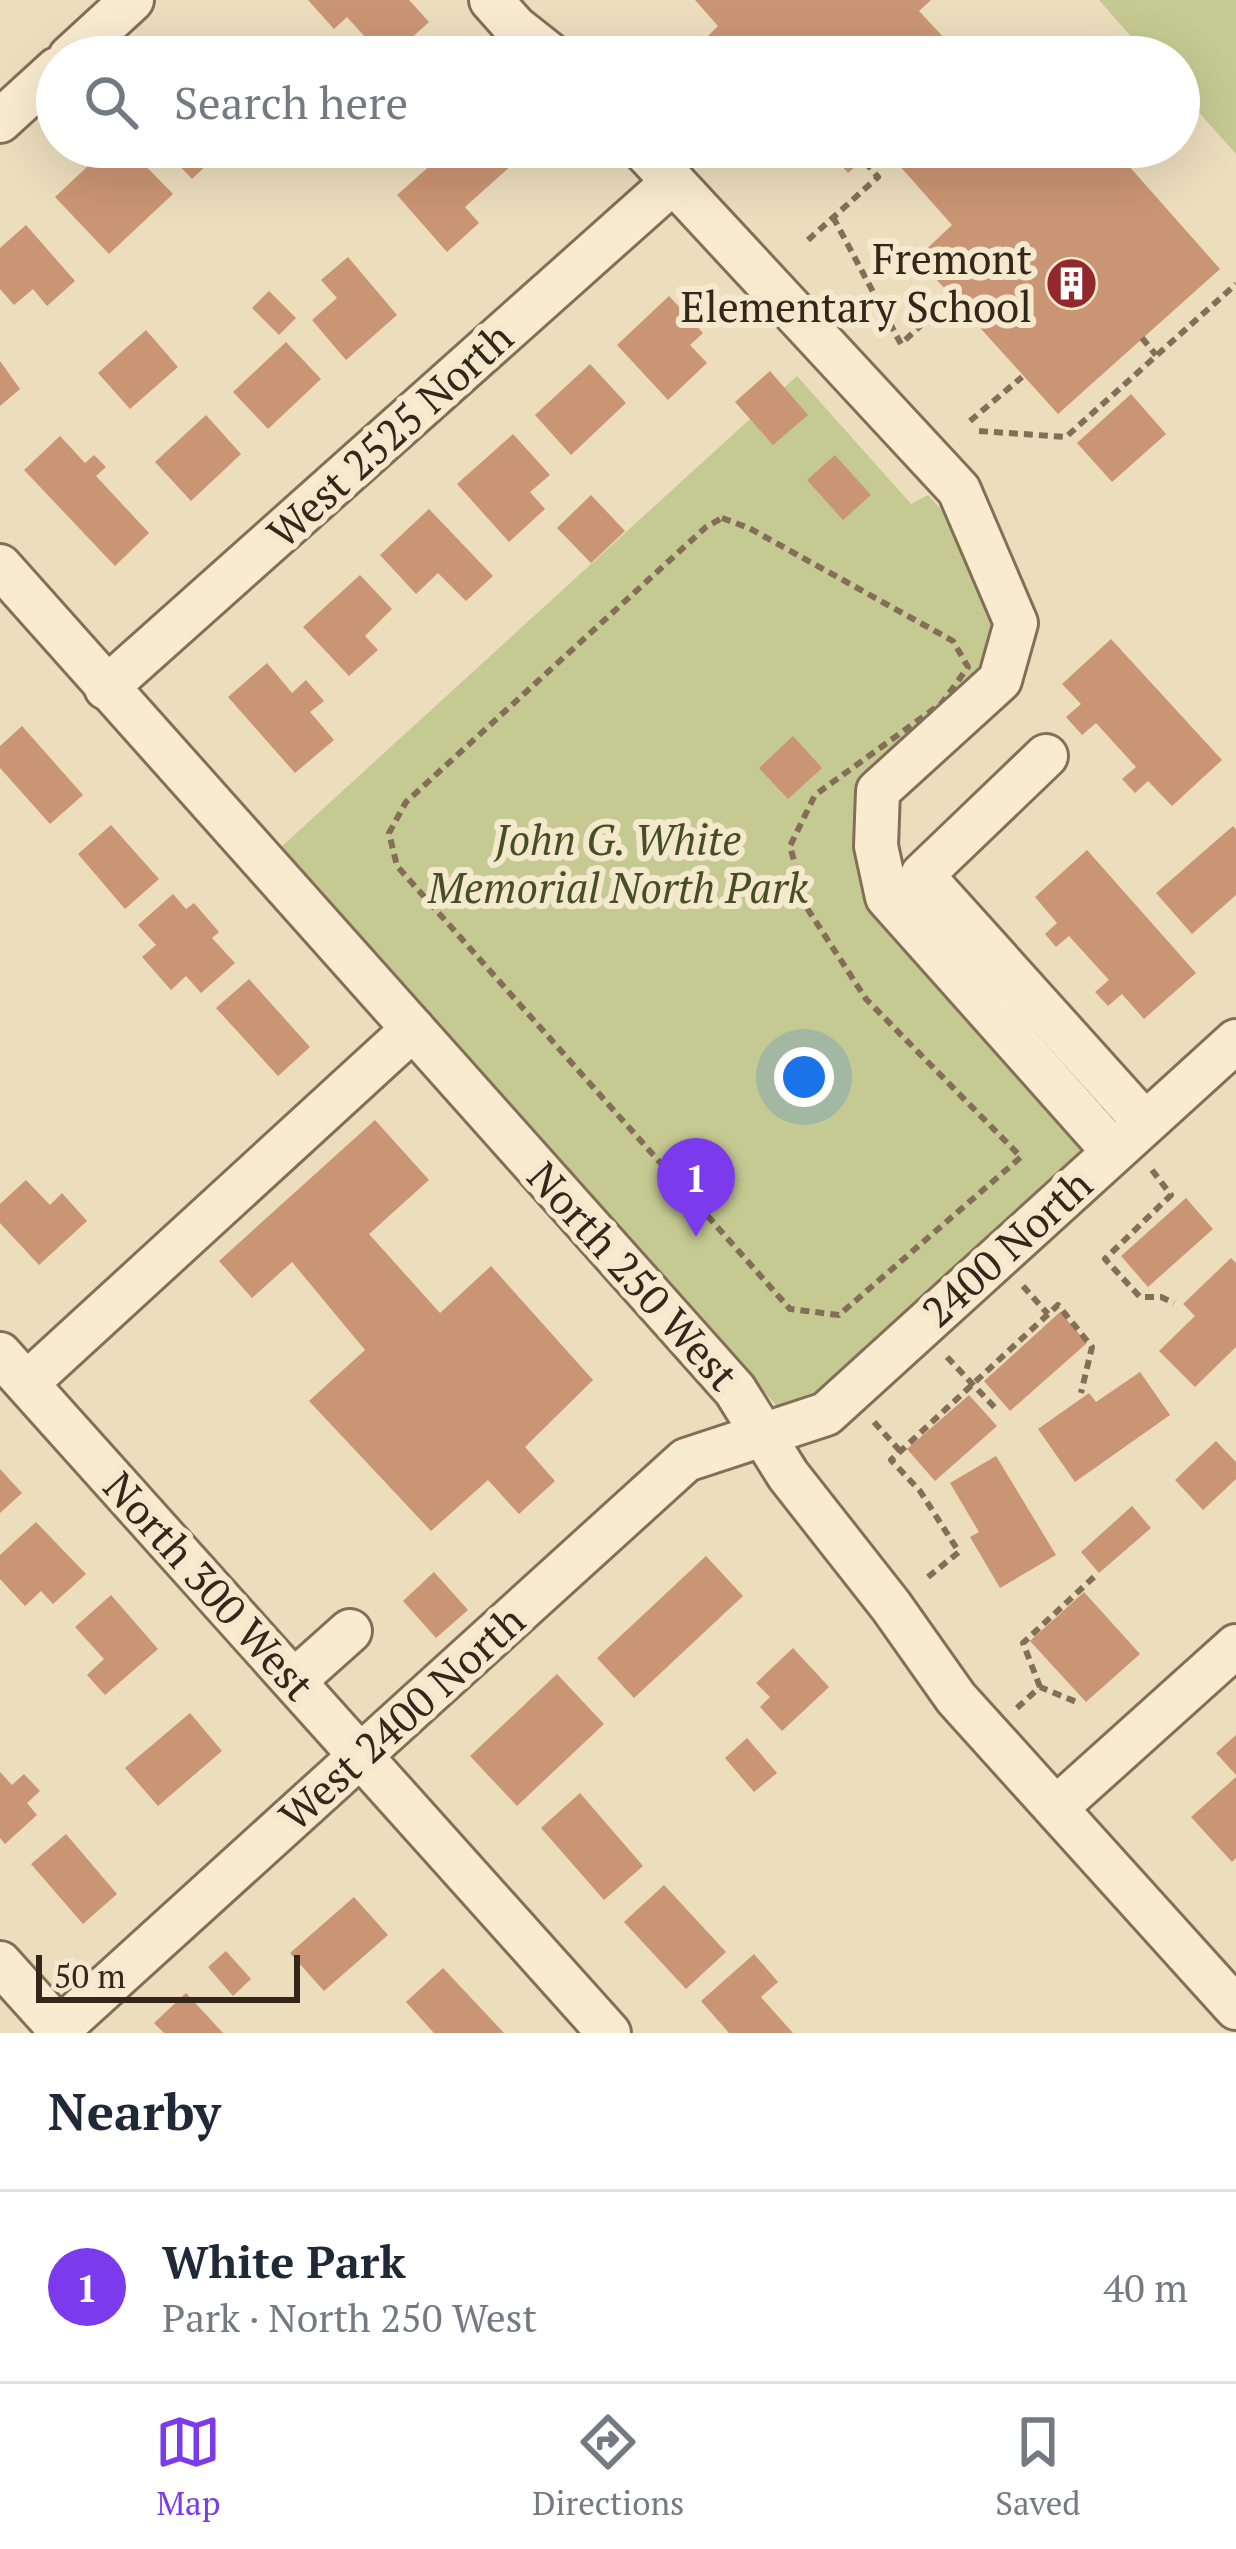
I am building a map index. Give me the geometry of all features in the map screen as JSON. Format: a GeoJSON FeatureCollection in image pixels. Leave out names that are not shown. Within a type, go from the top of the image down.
{"type":"FeatureCollection","features":[{"type":"Feature","properties":{"kind":"street"},"geometry":{"type":"LineString","coordinates":[[93,36],[132,0]]}},
{"type":"Feature","properties":{"kind":"street"},"geometry":{"type":"LineString","coordinates":[[490,0],[526,36]]}},
{"type":"Feature","properties":{"kind":"street"},"geometry":{"type":"LineString","coordinates":[[0,121],[36,88]]}},
{"type":"Feature","properties":{"kind":"street"},"geometry":{"type":"LineString","coordinates":[[660,168],[959,490],[1016,623],[1000,680],[878,790],[876,846],[887,897],[1113,1151]]}},
{"type":"Feature","properties":{"kind":"street","name":"West 2525 North"},"geometry":{"type":"LineString","coordinates":[[106,688],[673,182]]}},
{"type":"Feature","properties":{"kind":"street","name":"North 250 West"},"geometry":{"type":"LineString","coordinates":[[0,566],[722,1375],[788,1474],[956,1698],[1236,2008]]}},
{"type":"Feature","properties":{"kind":"street"},"geometry":{"type":"LineString","coordinates":[[1046,756],[922,875],[1145,1123]]}},
{"type":"Feature","properties":{"kind":"street"},"geometry":{"type":"LineString","coordinates":[[13,1368],[83,1332],[413,1029]]}},
{"type":"Feature","properties":{"kind":"street","name":"2400 North"},"geometry":{"type":"LineString","coordinates":[[766,1435],[826,1414],[1236,1041]]}},
{"type":"Feature","properties":{"kind":"street","name":"North 300 West"},"geometry":{"type":"LineString","coordinates":[[13,1368],[609,2033]]}},
{"type":"Feature","properties":{"kind":"street","name":"West 2400 North"},"geometry":{"type":"LineString","coordinates":[[60,2032],[686,1460],[766,1435]]}},
{"type":"Feature","properties":{"kind":"street"},"geometry":{"type":"LineString","coordinates":[[295,1681],[350,1631]]}},
{"type":"Feature","properties":{"kind":"street"},"geometry":{"type":"LineString","coordinates":[[1056,1808],[1236,1646]]}},
{"type":"Feature","properties":{"kind":"street"},"geometry":{"type":"LineString","coordinates":[[0,1963],[60,2032]]}},
{"type":"Feature","properties":{"kind":"path"},"geometry":{"type":"LineString","coordinates":[[808,240],[878,177],[870,168]]}},
{"type":"Feature","properties":{"kind":"path"},"geometry":{"type":"LineString","coordinates":[[832,217],[901,344],[950,298]]}},
{"type":"Feature","properties":{"kind":"path"},"geometry":{"type":"LineString","coordinates":[[979,431],[1066,437],[1236,284]]}},
{"type":"Feature","properties":{"kind":"path"},"geometry":{"type":"LineString","coordinates":[[1142,338],[1156,356]]}},
{"type":"Feature","properties":{"kind":"path"},"geometry":{"type":"LineString","coordinates":[[970,421],[1022,376]]}},
{"type":"Feature","properties":{"kind":"path"},"geometry":{"type":"LineString","coordinates":[[722,518],[749,528],[953,641],[968,667],[942,703],[815,795],[790,846],[807,908],[866,999],[1021,1157],[839,1315],[790,1310],[397,866],[389,833],[406,802],[706,527],[722,518]]}},
{"type":"Feature","properties":{"kind":"path"},"geometry":{"type":"LineString","coordinates":[[1152,1170],[1171,1195],[1105,1259],[1140,1297],[1161,1297],[1174,1303]]}},
{"type":"Feature","properties":{"kind":"path"},"geometry":{"type":"LineString","coordinates":[[1023,1286],[1048,1314]]}},
{"type":"Feature","properties":{"kind":"path"},"geometry":{"type":"LineString","coordinates":[[928,1577],[959,1552],[920,1491],[891,1460],[1058,1306],[1091,1347],[1081,1393]]}},
{"type":"Feature","properties":{"kind":"path"},"geometry":{"type":"LineString","coordinates":[[946,1356],[998,1412]]}},
{"type":"Feature","properties":{"kind":"path"},"geometry":{"type":"LineString","coordinates":[[874,1421],[900,1451]]}},
{"type":"Feature","properties":{"kind":"path"},"geometry":{"type":"LineString","coordinates":[[1079,1703],[1040,1687],[1023,1643],[1094,1576]]}},
{"type":"Feature","properties":{"kind":"path"},"geometry":{"type":"LineString","coordinates":[[1017,1708],[1040,1687]]}},
{"type":"Feature","properties":{"kind":"green space"},"geometry":{"type":"Polygon","coordinates":[[[1099,0],[1236,0],[1236,154],[1200,114],[1200,36],[1131,36],[1099,0]]]}},
{"type":"Feature","properties":{"kind":"green space","name":"John G. White Memorial North Park"},"geometry":{"type":"Polygon","coordinates":[[[797,376],[911,504],[928,495],[979,551],[1002,617],[983,670],[860,842],[1092,1151],[791,1422],[280,848],[797,376]]]}},
{"type":"Feature","properties":{"kind":"building"},"geometry":{"type":"Polygon","coordinates":[[[308,0],[409,0],[429,22],[413,36],[364,36],[347,17],[334,29],[308,0]]]}},
{"type":"Feature","properties":{"kind":"building"},"geometry":{"type":"Polygon","coordinates":[[[695,0],[931,0],[919,11],[942,36],[708,36],[718,26],[695,0]]]}},
{"type":"Feature","properties":{"kind":"building"},"geometry":{"type":"Polygon","coordinates":[[[86,168],[148,168],[173,194],[109,254],[55,197],[86,168]]]}},
{"type":"Feature","properties":{"kind":"building"},"geometry":{"type":"Polygon","coordinates":[[[182,168],[204,168],[192,179],[182,168]]]}},
{"type":"Feature","properties":{"kind":"building"},"geometry":{"type":"Polygon","coordinates":[[[427,168],[509,168],[465,207],[479,223],[447,252],[397,195],[427,168]]]}},
{"type":"Feature","properties":{"kind":"building","name":"Fremont Elementary School"},"geometry":{"type":"Polygon","coordinates":[[[902,168],[1131,168],[1220,269],[1058,414],[917,258],[952,225],[902,168]]]}},
{"type":"Feature","properties":{"kind":"building"},"geometry":{"type":"Polygon","coordinates":[[[26,225],[75,281],[47,306],[33,289],[14,305],[0,289],[0,248],[26,225]]]}},
{"type":"Feature","properties":{"kind":"building"},"geometry":{"type":"Polygon","coordinates":[[[348,257],[397,315],[346,360],[312,320],[337,298],[321,280],[348,257]]]}},
{"type":"Feature","properties":{"kind":"building"},"geometry":{"type":"Polygon","coordinates":[[[269,291],[296,318],[279,335],[252,308],[269,291]]]}},
{"type":"Feature","properties":{"kind":"building"},"geometry":{"type":"Polygon","coordinates":[[[669,296],[703,333],[690,345],[707,363],[668,400],[617,345],[669,296]]]}},
{"type":"Feature","properties":{"kind":"building"},"geometry":{"type":"Polygon","coordinates":[[[146,330],[178,367],[130,409],[98,373],[146,330]]]}},
{"type":"Feature","properties":{"kind":"building"},"geometry":{"type":"Polygon","coordinates":[[[286,342],[321,379],[268,429],[233,392],[286,342]]]}},
{"type":"Feature","properties":{"kind":"building"},"geometry":{"type":"Polygon","coordinates":[[[0,361],[20,389],[0,406],[0,361]]]}},
{"type":"Feature","properties":{"kind":"building"},"geometry":{"type":"Polygon","coordinates":[[[590,364],[626,403],[571,455],[535,415],[590,364]]]}},
{"type":"Feature","properties":{"kind":"building"},"geometry":{"type":"Polygon","coordinates":[[[770,371],[808,415],[773,445],[735,402],[770,371]]]}},
{"type":"Feature","properties":{"kind":"building"},"geometry":{"type":"Polygon","coordinates":[[[1131,394],[1166,434],[1112,482],[1077,443],[1131,394]]]}},
{"type":"Feature","properties":{"kind":"building"},"geometry":{"type":"Polygon","coordinates":[[[206,415],[241,454],[191,501],[155,462],[206,415]]]}},
{"type":"Feature","properties":{"kind":"building"},"geometry":{"type":"Polygon","coordinates":[[[513,434],[550,475],[530,492],[545,509],[509,542],[457,484],[513,434]]]}},
{"type":"Feature","properties":{"kind":"building"},"geometry":{"type":"Polygon","coordinates":[[[60,436],[85,463],[94,455],[106,467],[96,476],[149,533],[115,566],[24,470],[60,436]]]}},
{"type":"Feature","properties":{"kind":"building"},"geometry":{"type":"Polygon","coordinates":[[[835,455],[871,495],[843,520],[807,480],[835,455]]]}},
{"type":"Feature","properties":{"kind":"building"},"geometry":{"type":"Polygon","coordinates":[[[591,495],[625,531],[591,563],[557,528],[591,495]]]}},
{"type":"Feature","properties":{"kind":"building"},"geometry":{"type":"Polygon","coordinates":[[[429,509],[493,576],[466,601],[438,573],[416,594],[380,555],[429,509]]]}},
{"type":"Feature","properties":{"kind":"building"},"geometry":{"type":"Polygon","coordinates":[[[360,575],[392,609],[365,636],[378,650],[349,676],[303,627],[360,575]]]}},
{"type":"Feature","properties":{"kind":"building"},"geometry":{"type":"Polygon","coordinates":[[[1111,639],[1222,760],[1172,806],[1148,781],[1135,793],[1122,779],[1136,767],[1096,723],[1082,735],[1066,717],[1081,704],[1062,684],[1111,639]]]}},
{"type":"Feature","properties":{"kind":"building"},"geometry":{"type":"Polygon","coordinates":[[[267,663],[292,693],[306,680],[324,701],[310,712],[334,740],[295,773],[228,697],[267,663]]]}},
{"type":"Feature","properties":{"kind":"building"},"geometry":{"type":"Polygon","coordinates":[[[22,726],[83,795],[50,824],[0,768],[0,746],[22,726]]]}},
{"type":"Feature","properties":{"kind":"building"},"geometry":{"type":"Polygon","coordinates":[[[793,736],[822,768],[788,799],[759,768],[793,736]]]}},
{"type":"Feature","properties":{"kind":"building"},"geometry":{"type":"Polygon","coordinates":[[[111,825],[159,879],[125,909],[78,854],[111,825]]]}},
{"type":"Feature","properties":{"kind":"building"},"geometry":{"type":"Polygon","coordinates":[[[1233,826],[1236,895],[1192,934],[1156,893],[1233,826]]]}},
{"type":"Feature","properties":{"kind":"building"},"geometry":{"type":"Polygon","coordinates":[[[1087,850],[1196,973],[1144,1019],[1122,994],[1108,1006],[1095,992],[1109,980],[1069,936],[1056,947],[1045,934],[1057,923],[1035,897],[1087,850]]]}},
{"type":"Feature","properties":{"kind":"building"},"geometry":{"type":"Polygon","coordinates":[[[173,894],[186,909],[194,903],[219,932],[212,938],[235,963],[201,993],[186,976],[171,990],[142,957],[156,945],[138,925],[173,894]]]}},
{"type":"Feature","properties":{"kind":"building"},"geometry":{"type":"Polygon","coordinates":[[[249,979],[310,1047],[278,1076],[216,1008],[249,979]]]}},
{"type":"Feature","properties":{"kind":"building"},"geometry":{"type":"Polygon","coordinates":[[[375,1120],[429,1180],[369,1234],[440,1313],[491,1266],[593,1380],[525,1447],[555,1481],[519,1514],[488,1480],[431,1531],[309,1401],[365,1350],[292,1262],[252,1298],[219,1261],[375,1120]]]}},
{"type":"Feature","properties":{"kind":"building"},"geometry":{"type":"Polygon","coordinates":[[[26,1180],[50,1205],[62,1193],[87,1221],[39,1265],[0,1223],[0,1204],[26,1180]]]}},
{"type":"Feature","properties":{"kind":"building"},"geometry":{"type":"Polygon","coordinates":[[[1186,1198],[1213,1229],[1148,1287],[1121,1256],[1186,1198]]]}},
{"type":"Feature","properties":{"kind":"building"},"geometry":{"type":"Polygon","coordinates":[[[1231,1258],[1236,1263],[1236,1347],[1195,1387],[1159,1351],[1195,1316],[1183,1304],[1231,1258]]]}},
{"type":"Feature","properties":{"kind":"building"},"geometry":{"type":"Polygon","coordinates":[[[1060,1312],[1087,1343],[1010,1411],[984,1381],[1060,1312]]]}},
{"type":"Feature","properties":{"kind":"building"},"geometry":{"type":"Polygon","coordinates":[[[1140,1372],[1170,1415],[1075,1482],[1038,1429],[1089,1393],[1096,1402],[1140,1372]]]}},
{"type":"Feature","properties":{"kind":"building"},"geometry":{"type":"Polygon","coordinates":[[[969,1395],[997,1426],[935,1481],[907,1449],[969,1395]]]}},
{"type":"Feature","properties":{"kind":"building"},"geometry":{"type":"Polygon","coordinates":[[[1216,1441],[1236,1462],[1236,1479],[1203,1510],[1175,1480],[1216,1441]]]}},
{"type":"Feature","properties":{"kind":"building"},"geometry":{"type":"Polygon","coordinates":[[[996,1456],[1056,1555],[1000,1588],[970,1537],[979,1532],[950,1483],[996,1456]]]}},
{"type":"Feature","properties":{"kind":"building"},"geometry":{"type":"Polygon","coordinates":[[[0,1469],[22,1493],[0,1513],[0,1469]]]}},
{"type":"Feature","properties":{"kind":"building"},"geometry":{"type":"Polygon","coordinates":[[[1132,1506],[1151,1528],[1099,1573],[1081,1552],[1132,1506]]]}},
{"type":"Feature","properties":{"kind":"building"},"geometry":{"type":"Polygon","coordinates":[[[36,1522],[86,1574],[53,1604],[41,1591],[25,1606],[0,1579],[0,1555],[36,1522]]]}},
{"type":"Feature","properties":{"kind":"building"},"geometry":{"type":"Polygon","coordinates":[[[706,1556],[743,1596],[634,1698],[597,1658],[706,1556]]]}},
{"type":"Feature","properties":{"kind":"building"},"geometry":{"type":"Polygon","coordinates":[[[434,1572],[468,1610],[436,1638],[403,1601],[434,1572]]]}},
{"type":"Feature","properties":{"kind":"building"},"geometry":{"type":"Polygon","coordinates":[[[1084,1592],[1140,1654],[1086,1702],[1030,1641],[1084,1592]]]}},
{"type":"Feature","properties":{"kind":"building"},"geometry":{"type":"Polygon","coordinates":[[[111,1595],[158,1649],[105,1695],[87,1675],[104,1659],[75,1627],[111,1595]]]}},
{"type":"Feature","properties":{"kind":"building"},"geometry":{"type":"Polygon","coordinates":[[[793,1648],[829,1687],[782,1731],[760,1707],[770,1697],[756,1683],[793,1648]]]}},
{"type":"Feature","properties":{"kind":"building"},"geometry":{"type":"Polygon","coordinates":[[[557,1674],[604,1724],[517,1806],[470,1756],[557,1674]]]}},
{"type":"Feature","properties":{"kind":"building"},"geometry":{"type":"Polygon","coordinates":[[[190,1713],[222,1751],[158,1806],[125,1768],[190,1713]]]}},
{"type":"Feature","properties":{"kind":"building"},"geometry":{"type":"Polygon","coordinates":[[[1236,1735],[1236,1775],[1216,1753],[1236,1735]]]}},
{"type":"Feature","properties":{"kind":"building"},"geometry":{"type":"Polygon","coordinates":[[[747,1738],[777,1773],[754,1792],[725,1758],[747,1738]]]}},
{"type":"Feature","properties":{"kind":"building"},"geometry":{"type":"Polygon","coordinates":[[[0,1772],[12,1785],[24,1774],[40,1791],[27,1803],[37,1815],[5,1844],[0,1838],[0,1772]]]}},
{"type":"Feature","properties":{"kind":"building"},"geometry":{"type":"Polygon","coordinates":[[[1236,1777],[1236,1858],[1232,1862],[1191,1817],[1236,1777]]]}},
{"type":"Feature","properties":{"kind":"building"},"geometry":{"type":"Polygon","coordinates":[[[580,1793],[643,1866],[604,1900],[541,1828],[580,1793]]]}},
{"type":"Feature","properties":{"kind":"building"},"geometry":{"type":"Polygon","coordinates":[[[66,1834],[117,1894],[83,1924],[31,1864],[66,1834]]]}},
{"type":"Feature","properties":{"kind":"building"},"geometry":{"type":"Polygon","coordinates":[[[664,1885],[726,1952],[686,1989],[624,1922],[664,1885]]]}},
{"type":"Feature","properties":{"kind":"building"},"geometry":{"type":"Polygon","coordinates":[[[354,1897],[388,1935],[324,1991],[290,1953],[354,1897]]]}},
{"type":"Feature","properties":{"kind":"building"},"geometry":{"type":"Polygon","coordinates":[[[226,1951],[251,1979],[233,1996],[208,1967],[226,1951]]]}},
{"type":"Feature","properties":{"kind":"building"},"geometry":{"type":"Polygon","coordinates":[[[754,1954],[778,1982],[761,1997],[793,2033],[729,2033],[701,2001],[754,1954]]]}},
{"type":"Feature","properties":{"kind":"building"},"geometry":{"type":"Polygon","coordinates":[[[443,1968],[504,2033],[434,2033],[406,2002],[443,1968]]]}},
{"type":"Feature","properties":{"kind":"building"},"geometry":{"type":"Polygon","coordinates":[[[186,1993],[223,2033],[164,2033],[154,2023],[186,1993]]]}},
{"type":"Feature","properties":{"kind":"place","name":"Fremont Elementary School"},"geometry":{"type":"Point","coordinates":[1071,283]}},
{"type":"Feature","properties":{"kind":"place","name":"White Park"},"geometry":{"type":"Point","coordinates":[696,1237]}}]}
